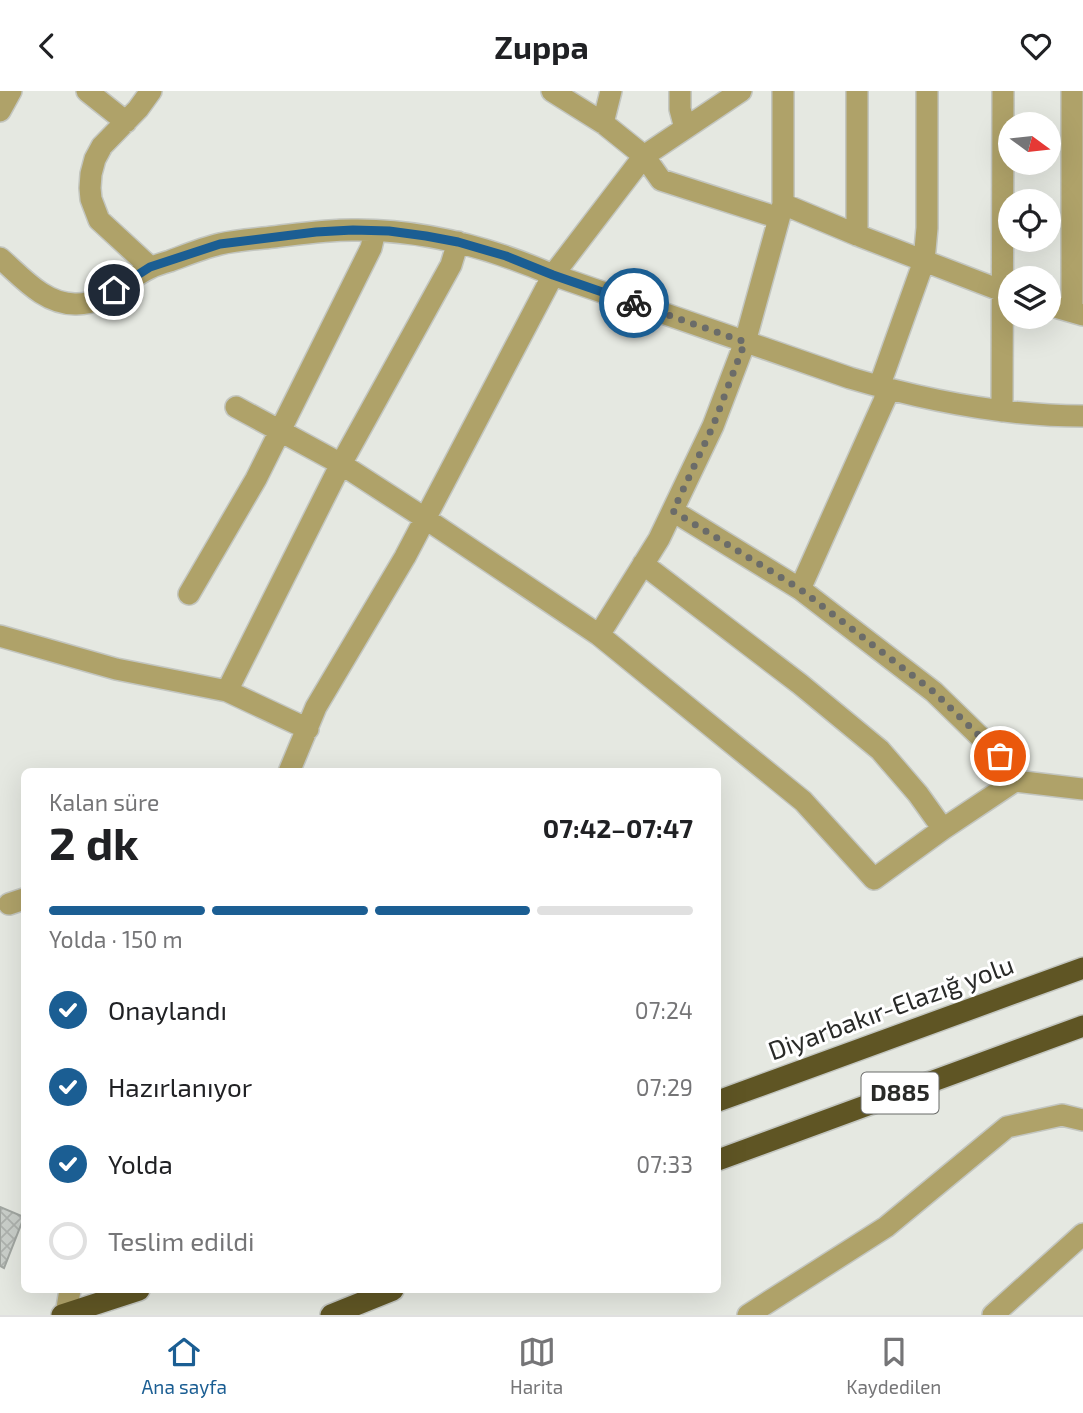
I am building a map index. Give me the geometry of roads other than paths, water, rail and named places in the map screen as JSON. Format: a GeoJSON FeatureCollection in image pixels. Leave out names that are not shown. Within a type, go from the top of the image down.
{"type":"FeatureCollection","features":[{"type":"Feature","properties":{"kind":"highway","name":"Diyarbakır-Elazığ yolu"},"geometry":{"type":"LineString","coordinates":[[721,1100],[1083,968]]}},
{"type":"Feature","properties":{"kind":"highway","name":"D885"},"geometry":{"type":"LineString","coordinates":[[721,1159],[1083,1026]]}},
{"type":"Feature","properties":{"kind":"highway"},"geometry":{"type":"LineString","coordinates":[[64,1314],[97,1311],[133,1293]]}},
{"type":"Feature","properties":{"kind":"highway"},"geometry":{"type":"LineString","coordinates":[[331,1315],[386,1293]]}},
{"type":"Feature","properties":{"kind":"street"},"geometry":{"type":"LineString","coordinates":[[0,111],[10,91]]}},
{"type":"Feature","properties":{"kind":"street"},"geometry":{"type":"LineString","coordinates":[[86,91],[127,122]]}},
{"type":"Feature","properties":{"kind":"street"},"geometry":{"type":"LineString","coordinates":[[150,267],[99,220],[91,199],[91,174],[102,146],[127,122],[151,91]]}},
{"type":"Feature","properties":{"kind":"street"},"geometry":{"type":"LineString","coordinates":[[552,91],[603,123],[644,156],[661,180],[781,211],[857,235],[998,290]]}},
{"type":"Feature","properties":{"kind":"street"},"geometry":{"type":"LineString","coordinates":[[603,123],[611,91]]}},
{"type":"Feature","properties":{"kind":"street"},"geometry":{"type":"LineString","coordinates":[[680,91],[680,109],[685,128]]}},
{"type":"Feature","properties":{"kind":"street"},"geometry":{"type":"LineString","coordinates":[[291,768],[316,707],[426,519],[553,275],[644,156],[741,91]]}},
{"type":"Feature","properties":{"kind":"street"},"geometry":{"type":"LineString","coordinates":[[599,635],[659,539],[673,511],[713,426],[745,342],[781,211],[783,91]]}},
{"type":"Feature","properties":{"kind":"street"},"geometry":{"type":"LineString","coordinates":[[857,91],[857,235]]}},
{"type":"Feature","properties":{"kind":"street"},"geometry":{"type":"LineString","coordinates":[[800,589],[884,388],[924,261],[927,228],[927,91]]}},
{"type":"Feature","properties":{"kind":"street"},"geometry":{"type":"LineString","coordinates":[[1003,91],[1006,266]]}},
{"type":"Feature","properties":{"kind":"street"},"geometry":{"type":"LineString","coordinates":[[1061,308],[1078,313],[1072,91]]}},
{"type":"Feature","properties":{"kind":"street"},"geometry":{"type":"LineString","coordinates":[[0,258],[46,297],[72,304],[96,302],[150,267],[220,244],[353,230],[426,236],[458,242],[522,262],[745,342],[884,388],[928,399],[1002,411],[1083,416]]}},
{"type":"Feature","properties":{"kind":"street"},"geometry":{"type":"LineString","coordinates":[[189,594],[256,479],[371,248],[375,231]]}},
{"type":"Feature","properties":{"kind":"street"},"geometry":{"type":"LineString","coordinates":[[227,691],[341,464],[450,265],[458,242]]}},
{"type":"Feature","properties":{"kind":"street"},"geometry":{"type":"LineString","coordinates":[[1002,411],[1005,329]]}},
{"type":"Feature","properties":{"kind":"street"},"geometry":{"type":"LineString","coordinates":[[236,407],[341,464],[599,635],[803,801],[874,879],[1015,781],[1083,789]]}},
{"type":"Feature","properties":{"kind":"street"},"geometry":{"type":"LineString","coordinates":[[673,511],[800,589],[934,692],[1000,756],[1015,781]]}},
{"type":"Feature","properties":{"kind":"street"},"geometry":{"type":"LineString","coordinates":[[643,564],[800,684],[880,750],[943,829]]}},
{"type":"Feature","properties":{"kind":"street"},"geometry":{"type":"LineString","coordinates":[[0,636],[116,669],[227,691],[308,729]]}},
{"type":"Feature","properties":{"kind":"street"},"geometry":{"type":"LineString","coordinates":[[748,1315],[886,1227],[1007,1127],[1062,1115],[1083,1119]]}},
{"type":"Feature","properties":{"kind":"street"},"geometry":{"type":"LineString","coordinates":[[993,1315],[1083,1234]]}},
{"type":"Feature","properties":{"kind":"street"},"geometry":{"type":"LineString","coordinates":[[64,1314],[69,1293]]}}]}
